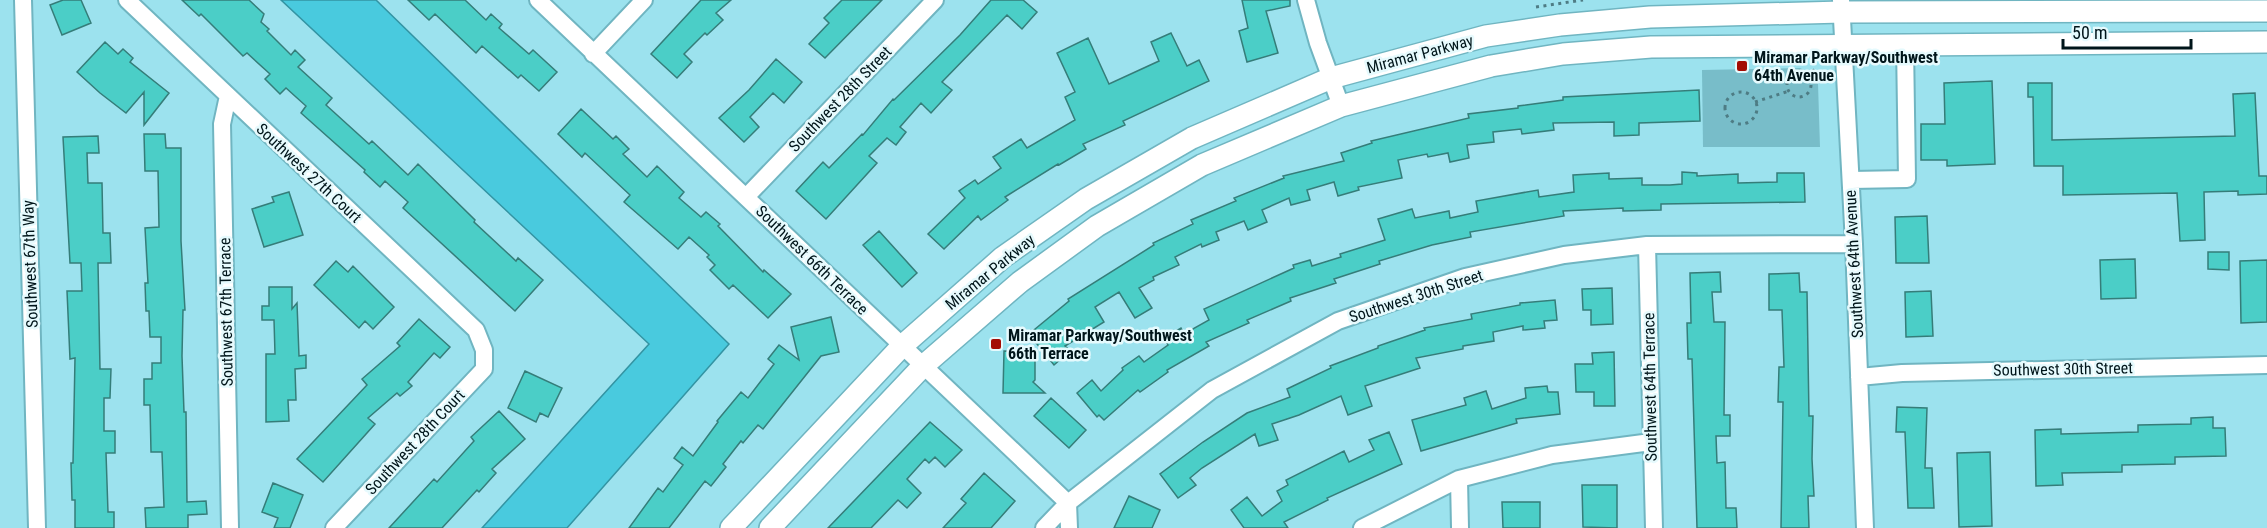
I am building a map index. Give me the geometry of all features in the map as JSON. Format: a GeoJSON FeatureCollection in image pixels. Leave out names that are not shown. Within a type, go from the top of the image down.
{"type":"FeatureCollection","features":[{"type":"Feature","properties":{"kind":"main road","name":"Miramar Parkway"},"geometry":{"type":"LineString","coordinates":[[731,528],[902,346],[1003,257],[1086,199],[1192,138],[1331,78],[1486,36],[1650,17],[1842,6],[2116,6],[2267,10]]}},
{"type":"Feature","properties":{"kind":"main road"},"geometry":{"type":"LineString","coordinates":[[2210,42],[2224,34],[2267,30]]}},
{"type":"Feature","properties":{"kind":"main road","name":"Miramar Parkway"},"geometry":{"type":"LineString","coordinates":[[770,528],[923,366],[1020,282],[1097,226],[1202,165],[1341,106],[1491,66],[1563,54],[1651,47],[2267,42]]}},
{"type":"Feature","properties":{"kind":"street","name":"Southwest 67th Way"},"geometry":{"type":"LineString","coordinates":[[23,0],[37,528]]}},
{"type":"Feature","properties":{"kind":"street","name":"Southwest 27th Court"},"geometry":{"type":"LineString","coordinates":[[127,0],[476,330],[484,350]]}},
{"type":"Feature","properties":{"kind":"street","name":"Southwest 66th Terrace"},"geometry":{"type":"LineString","coordinates":[[538,0],[1068,502]]}},
{"type":"Feature","properties":{"kind":"street"},"geometry":{"type":"LineString","coordinates":[[593,54],[644,0]]}},
{"type":"Feature","properties":{"kind":"street","name":"Southwest 28th Street"},"geometry":{"type":"LineString","coordinates":[[746,197],[935,0]]}},
{"type":"Feature","properties":{"kind":"street"},"geometry":{"type":"LineString","coordinates":[[1306,0],[1318,43],[1341,106]]}},
{"type":"Feature","properties":{"kind":"street","name":"Southwest 64th Avenue"},"geometry":{"type":"LineString","coordinates":[[1842,6],[1865,528]]}},
{"type":"Feature","properties":{"kind":"street"},"geometry":{"type":"LineString","coordinates":[[1851,180],[1907,179],[1905,44]]}},
{"type":"Feature","properties":{"kind":"street","name":"Southwest 67th Terrace"},"geometry":{"type":"LineString","coordinates":[[228,96],[222,124],[230,528]]}},
{"type":"Feature","properties":{"kind":"street","name":"Southwest 30th Street"},"geometry":{"type":"LineString","coordinates":[[1044,528],[1068,502],[1212,390],[1338,321],[1465,277],[1564,255],[1647,245],[1854,244]]}},
{"type":"Feature","properties":{"kind":"street","name":"Southwest 64th Terrace"},"geometry":{"type":"LineString","coordinates":[[1647,245],[1654,528]]}},
{"type":"Feature","properties":{"kind":"street","name":"Southwest 28th Court"},"geometry":{"type":"LineString","coordinates":[[334,528],[484,369],[484,350]]}},
{"type":"Feature","properties":{"kind":"street","name":"Southwest 30th Street"},"geometry":{"type":"LineString","coordinates":[[1859,377],[1902,373],[2267,365]]}},
{"type":"Feature","properties":{"kind":"street"},"geometry":{"type":"LineString","coordinates":[[1362,528],[1459,479],[1552,455],[1651,442]]}},
{"type":"Feature","properties":{"kind":"street"},"geometry":{"type":"LineString","coordinates":[[1459,479],[1461,528]]}},
{"type":"Feature","properties":{"kind":"street"},"geometry":{"type":"LineString","coordinates":[[1068,502],[1069,528]]}},
{"type":"Feature","properties":{"kind":"path"},"geometry":{"type":"LineString","coordinates":[[1536,7],[1583,0]]}},
{"type":"Feature","properties":{"kind":"path"},"geometry":{"type":"LineString","coordinates":[[1807,77],[1815,69]]}},
{"type":"Feature","properties":{"kind":"path"},"geometry":{"type":"LineString","coordinates":[[1794,74],[1803,74],[1807,77],[1810,87],[1805,96],[1796,98],[1789,91],[1788,81],[1794,74]]}},
{"type":"Feature","properties":{"kind":"path"},"geometry":{"type":"LineString","coordinates":[[1755,102],[1789,91]]}},
{"type":"Feature","properties":{"kind":"path"},"geometry":{"type":"LineString","coordinates":[[1734,93],[1746,93],[1755,102],[1755,116],[1745,125],[1732,123],[1728,118],[1726,104],[1734,93]]}},
{"type":"Feature","properties":{"kind":"shaded area"},"geometry":{"type":"Polygon","coordinates":[[[281,0],[376,0],[729,344],[567,528],[482,528],[649,344],[281,0]]]}},
{"type":"Feature","properties":{"kind":"shaded area"},"geometry":{"type":"Polygon","coordinates":[[[1800,68],[1810,73],[1818,84],[1820,147],[1703,147],[1702,70],[1800,68]]]}},
{"type":"Feature","properties":{"kind":"building"},"geometry":{"type":"Polygon","coordinates":[[[63,0],[81,0],[91,23],[62,35],[50,5],[63,0]]]}},
{"type":"Feature","properties":{"kind":"building"},"geometry":{"type":"Polygon","coordinates":[[[182,0],[249,0],[264,14],[261,22],[269,29],[267,31],[291,55],[295,50],[305,60],[298,67],[332,98],[326,105],[369,144],[372,141],[408,175],[418,164],[475,220],[474,222],[516,261],[518,258],[543,280],[515,311],[403,208],[408,202],[385,181],[380,187],[364,172],[365,170],[301,113],[306,106],[286,88],[280,94],[265,79],[270,74],[247,53],[243,56],[201,14],[199,16],[182,0]]]}},
{"type":"Feature","properties":{"kind":"building"},"geometry":{"type":"Polygon","coordinates":[[[408,0],[465,0],[486,20],[491,14],[502,24],[499,28],[529,54],[533,50],[557,72],[539,91],[521,75],[518,78],[482,46],[476,53],[435,14],[429,20],[408,0]]]}},
{"type":"Feature","properties":{"kind":"building"},"geometry":{"type":"Polygon","coordinates":[[[701,0],[731,0],[716,13],[723,20],[707,35],[705,33],[684,54],[692,62],[677,78],[651,54],[701,0]]]}},
{"type":"Feature","properties":{"kind":"building"},"geometry":{"type":"Polygon","coordinates":[[[842,0],[882,0],[825,58],[809,44],[829,23],[824,18],[842,0]]]}},
{"type":"Feature","properties":{"kind":"building"},"geometry":{"type":"Polygon","coordinates":[[[991,0],[1023,0],[1037,12],[1022,29],[1007,15],[942,82],[952,90],[931,113],[921,103],[900,127],[906,132],[896,145],[887,138],[869,156],[877,163],[826,219],[796,191],[823,162],[829,168],[863,135],[893,99],[960,35],[991,0]]]}},
{"type":"Feature","properties":{"kind":"building"},"geometry":{"type":"Polygon","coordinates":[[[1242,0],[1290,0],[1290,6],[1266,11],[1278,53],[1247,62],[1239,31],[1248,28],[1242,0]]]}},
{"type":"Feature","properties":{"kind":"building"},"geometry":{"type":"Polygon","coordinates":[[[1171,33],[1187,66],[1199,60],[1209,81],[1123,121],[1125,125],[1083,144],[1086,149],[1005,197],[1008,200],[981,220],[978,216],[944,249],[928,234],[965,198],[959,191],[975,180],[978,184],[1001,168],[993,157],[1021,139],[1027,148],[1075,120],[1065,97],[1075,92],[1057,53],[1088,38],[1109,84],[1159,61],[1151,42],[1171,33]]]}},
{"type":"Feature","properties":{"kind":"building"},"geometry":{"type":"Polygon","coordinates":[[[105,42],[118,54],[123,49],[133,58],[130,62],[169,93],[144,125],[144,92],[126,113],[77,72],[105,42]]]}},
{"type":"Feature","properties":{"kind":"building"},"geometry":{"type":"Polygon","coordinates":[[[776,59],[802,82],[784,103],[773,93],[750,117],[759,127],[744,142],[719,118],[749,90],[776,59]]]}},
{"type":"Feature","properties":{"kind":"building"},"geometry":{"type":"Polygon","coordinates":[[[1992,81],[1995,164],[1947,166],[1947,160],[1921,160],[1921,124],[1945,124],[1944,83],[1992,81]]]}},
{"type":"Feature","properties":{"kind":"building"},"geometry":{"type":"Polygon","coordinates":[[[2028,83],[2052,83],[2052,140],[2235,136],[2233,94],[2255,93],[2259,176],[2267,176],[2267,194],[2238,195],[2238,191],[2204,192],[2205,240],[2180,241],[2177,193],[2063,195],[2063,166],[2034,166],[2033,97],[2028,97],[2028,83]]]}},
{"type":"Feature","properties":{"kind":"building"},"geometry":{"type":"Polygon","coordinates":[[[1699,90],[1700,121],[1639,123],[1639,135],[1614,136],[1614,122],[1553,123],[1554,130],[1522,134],[1521,129],[1493,132],[1494,142],[1467,145],[1469,158],[1450,162],[1448,153],[1428,157],[1427,154],[1398,160],[1402,178],[1358,187],[1359,190],[1338,196],[1334,182],[1307,190],[1310,200],[1291,205],[1289,198],[1262,210],[1267,222],[1248,230],[1244,221],[1216,232],[1219,240],[1202,247],[1201,244],[1175,257],[1179,265],[1153,277],[1154,280],[1139,288],[1152,308],[1135,318],[1119,292],[1095,307],[1104,322],[1065,346],[1070,351],[1054,365],[1029,334],[1069,301],[1068,299],[1154,245],[1153,243],[1193,224],[1191,220],[1236,201],[1234,198],[1284,178],[1283,176],[1344,161],[1341,153],[1372,143],[1371,141],[1469,118],[1468,114],[1563,100],[1563,97],[1699,90]]]}},
{"type":"Feature","properties":{"kind":"building"},"geometry":{"type":"Polygon","coordinates":[[[581,109],[613,139],[616,136],[629,149],[623,154],[647,177],[657,166],[684,192],[679,198],[701,217],[706,212],[720,224],[718,226],[763,272],[764,270],[791,294],[768,318],[733,285],[729,289],[710,270],[715,265],[707,257],[709,255],[689,237],[678,249],[624,202],[630,195],[585,153],[582,157],[558,134],[581,109]]]}},
{"type":"Feature","properties":{"kind":"building"},"geometry":{"type":"Polygon","coordinates":[[[144,134],[165,134],[166,148],[181,148],[181,241],[185,310],[183,310],[182,356],[184,412],[186,412],[187,502],[206,501],[207,514],[188,515],[188,528],[146,528],[145,508],[164,507],[162,452],[151,452],[150,405],[144,405],[144,379],[152,379],[152,363],[161,363],[161,337],[150,337],[149,311],[146,311],[145,283],[148,283],[145,228],[159,227],[158,171],[145,171],[144,134]]]}},
{"type":"Feature","properties":{"kind":"building"},"geometry":{"type":"Polygon","coordinates":[[[98,136],[99,153],[87,153],[88,183],[102,183],[103,233],[110,233],[111,263],[98,263],[100,369],[111,369],[110,398],[104,398],[104,431],[115,431],[115,453],[106,453],[108,512],[114,512],[114,528],[75,528],[71,463],[73,463],[75,358],[70,359],[67,291],[82,291],[81,263],[70,263],[63,137],[98,136]]]}},
{"type":"Feature","properties":{"kind":"building"},"geometry":{"type":"Polygon","coordinates":[[[1682,172],[1697,173],[1697,176],[1738,174],[1738,183],[1777,182],[1777,173],[1804,173],[1805,202],[1661,204],[1661,210],[1623,211],[1623,208],[1563,211],[1564,216],[1470,232],[1471,237],[1432,245],[1379,261],[1380,264],[1334,279],[1336,283],[1290,298],[1291,301],[1247,320],[1249,323],[1206,342],[1209,346],[1167,370],[1168,372],[1140,392],[1138,390],[1104,420],[1099,415],[1097,417],[1077,393],[1092,380],[1101,391],[1123,370],[1122,368],[1139,356],[1144,362],[1168,345],[1164,338],[1181,328],[1184,334],[1209,320],[1204,309],[1294,268],[1293,265],[1310,260],[1312,266],[1341,257],[1340,254],[1385,240],[1378,219],[1412,209],[1415,218],[1449,211],[1450,218],[1478,212],[1476,201],[1538,190],[1539,197],[1574,192],[1573,175],[1609,173],[1609,179],[1642,178],[1642,185],[1670,185],[1682,184],[1682,172]]]}},
{"type":"Feature","properties":{"kind":"building"},"geometry":{"type":"Polygon","coordinates":[[[289,192],[303,235],[264,247],[252,209],[274,202],[272,197],[289,192]]]}},
{"type":"Feature","properties":{"kind":"building"},"geometry":{"type":"Polygon","coordinates":[[[1927,216],[1929,263],[1896,263],[1895,217],[1927,216]]]}},
{"type":"Feature","properties":{"kind":"building"},"geometry":{"type":"Polygon","coordinates":[[[879,231],[917,273],[902,287],[863,245],[879,231]]]}},
{"type":"Feature","properties":{"kind":"building"},"geometry":{"type":"Polygon","coordinates":[[[2208,252],[2229,252],[2229,270],[2208,269],[2208,252]]]}},
{"type":"Feature","properties":{"kind":"building"},"geometry":{"type":"Polygon","coordinates":[[[2135,259],[2136,298],[2101,299],[2100,260],[2135,259]]]}},
{"type":"Feature","properties":{"kind":"building"},"geometry":{"type":"Polygon","coordinates":[[[2267,260],[2267,322],[2241,323],[2240,261],[2267,260]]]}},
{"type":"Feature","properties":{"kind":"building"},"geometry":{"type":"Polygon","coordinates":[[[336,261],[348,272],[353,266],[394,307],[373,329],[365,321],[359,328],[314,285],[336,261]]]}},
{"type":"Feature","properties":{"kind":"building"},"geometry":{"type":"Polygon","coordinates":[[[1720,272],[1721,292],[1712,292],[1714,322],[1725,322],[1724,415],[1730,415],[1730,436],[1716,436],[1717,463],[1725,462],[1726,508],[1736,508],[1737,528],[1697,528],[1692,359],[1688,359],[1687,323],[1691,323],[1690,273],[1720,272]]]}},
{"type":"Feature","properties":{"kind":"building"},"geometry":{"type":"Polygon","coordinates":[[[1799,273],[1800,292],[1807,292],[1809,416],[1813,416],[1814,496],[1808,496],[1809,528],[1781,528],[1783,402],[1778,402],[1779,367],[1784,367],[1782,310],[1769,310],[1769,274],[1799,273]]]}},
{"type":"Feature","properties":{"kind":"building"},"geometry":{"type":"Polygon","coordinates":[[[269,287],[292,287],[292,309],[297,303],[299,356],[306,355],[306,368],[295,369],[296,400],[288,400],[289,421],[266,422],[266,354],[275,354],[274,320],[262,320],[262,306],[269,306],[269,287]]]}},
{"type":"Feature","properties":{"kind":"building"},"geometry":{"type":"Polygon","coordinates":[[[1612,288],[1613,324],[1591,325],[1591,310],[1583,310],[1582,289],[1612,288]]]}},
{"type":"Feature","properties":{"kind":"building"},"geometry":{"type":"Polygon","coordinates":[[[1931,291],[1933,336],[1906,337],[1905,292],[1931,291]]]}},
{"type":"Feature","properties":{"kind":"building"},"geometry":{"type":"Polygon","coordinates":[[[1555,300],[1557,320],[1544,321],[1545,328],[1523,330],[1523,326],[1493,332],[1494,341],[1416,358],[1420,368],[1365,386],[1372,406],[1348,415],[1341,396],[1299,415],[1272,424],[1278,440],[1259,446],[1255,434],[1202,468],[1190,478],[1196,485],[1178,498],[1160,474],[1247,413],[1290,397],[1287,389],[1331,368],[1330,366],[1425,330],[1424,328],[1472,319],[1471,314],[1520,305],[1520,303],[1555,300]]]}},
{"type":"Feature","properties":{"kind":"building"},"geometry":{"type":"Polygon","coordinates":[[[831,317],[839,352],[821,356],[763,429],[758,425],[743,443],[741,441],[723,464],[726,467],[711,486],[705,481],[669,528],[629,528],[658,488],[663,492],[683,465],[674,458],[682,447],[693,456],[741,392],[748,398],[774,364],[768,359],[779,345],[799,360],[791,327],[831,317]]]}},
{"type":"Feature","properties":{"kind":"building"},"geometry":{"type":"Polygon","coordinates":[[[419,319],[450,347],[440,358],[434,353],[408,382],[412,386],[400,396],[397,393],[368,418],[375,424],[323,482],[297,459],[367,385],[362,379],[400,346],[397,343],[419,319]]]}},
{"type":"Feature","properties":{"kind":"building"},"geometry":{"type":"Polygon","coordinates":[[[1004,351],[1035,352],[1035,380],[1033,382],[1045,393],[1003,393],[1004,351]]]}},
{"type":"Feature","properties":{"kind":"building"},"geometry":{"type":"Polygon","coordinates":[[[1614,352],[1615,406],[1594,406],[1594,392],[1576,392],[1575,364],[1593,364],[1592,353],[1614,352]]]}},
{"type":"Feature","properties":{"kind":"building"},"geometry":{"type":"Polygon","coordinates":[[[525,371],[562,388],[548,417],[540,413],[536,422],[508,408],[525,371]]]}},
{"type":"Feature","properties":{"kind":"building"},"geometry":{"type":"Polygon","coordinates":[[[1547,386],[1548,392],[1558,392],[1560,414],[1516,419],[1517,423],[1421,451],[1412,420],[1466,405],[1464,398],[1486,391],[1492,409],[1526,398],[1525,388],[1547,386]]]}},
{"type":"Feature","properties":{"kind":"building"},"geometry":{"type":"Polygon","coordinates":[[[1051,398],[1086,430],[1069,448],[1034,416],[1051,398]]]}},
{"type":"Feature","properties":{"kind":"building"},"geometry":{"type":"Polygon","coordinates":[[[1897,407],[1927,408],[1925,468],[1932,468],[1934,508],[1908,508],[1905,432],[1896,432],[1897,407]]]}},
{"type":"Feature","properties":{"kind":"building"},"geometry":{"type":"Polygon","coordinates":[[[499,411],[525,439],[492,469],[496,473],[479,492],[477,490],[442,528],[389,528],[434,479],[437,482],[474,441],[471,437],[499,411]]]}},
{"type":"Feature","properties":{"kind":"building"},"geometry":{"type":"Polygon","coordinates":[[[2213,417],[2213,428],[2225,428],[2226,456],[2175,457],[2175,464],[2122,465],[2122,472],[2062,473],[2063,485],[2036,486],[2035,430],[2061,429],[2061,434],[2138,432],[2138,425],[2191,424],[2191,418],[2213,417]]]}},
{"type":"Feature","properties":{"kind":"building"},"geometry":{"type":"Polygon","coordinates":[[[930,422],[962,450],[945,467],[935,457],[929,463],[925,459],[907,479],[921,493],[907,508],[898,500],[871,528],[828,528],[930,422]]]}},
{"type":"Feature","properties":{"kind":"building"},"geometry":{"type":"Polygon","coordinates":[[[1389,432],[1402,464],[1327,498],[1328,500],[1284,522],[1288,528],[1244,528],[1231,510],[1247,497],[1262,516],[1282,501],[1277,491],[1288,485],[1286,480],[1344,451],[1349,462],[1374,450],[1369,440],[1389,432]]]}},
{"type":"Feature","properties":{"kind":"building"},"geometry":{"type":"Polygon","coordinates":[[[1990,452],[1992,526],[1959,527],[1957,453],[1990,452]]]}},
{"type":"Feature","properties":{"kind":"building"},"geometry":{"type":"Polygon","coordinates":[[[984,473],[1015,501],[991,528],[943,528],[966,503],[961,499],[984,473]]]}},
{"type":"Feature","properties":{"kind":"building"},"geometry":{"type":"Polygon","coordinates":[[[273,483],[303,495],[290,528],[274,528],[278,518],[262,512],[273,483]]]}},
{"type":"Feature","properties":{"kind":"building"},"geometry":{"type":"Polygon","coordinates":[[[1582,485],[1617,485],[1617,528],[1583,527],[1582,485]]]}},
{"type":"Feature","properties":{"kind":"building"},"geometry":{"type":"Polygon","coordinates":[[[1129,496],[1160,510],[1152,528],[1114,528],[1129,496]]]}},
{"type":"Feature","properties":{"kind":"building"},"geometry":{"type":"Polygon","coordinates":[[[1502,502],[1540,502],[1540,528],[1503,528],[1502,502]]]}},
{"type":"Feature","properties":{"kind":"place","name":"Miramar Parkway/Southwest 64th Avenue"},"geometry":{"type":"Point","coordinates":[1742,66]}},
{"type":"Feature","properties":{"kind":"place","name":"Miramar Parkway/Southwest 66th Terrace"},"geometry":{"type":"Point","coordinates":[996,344]}}]}
